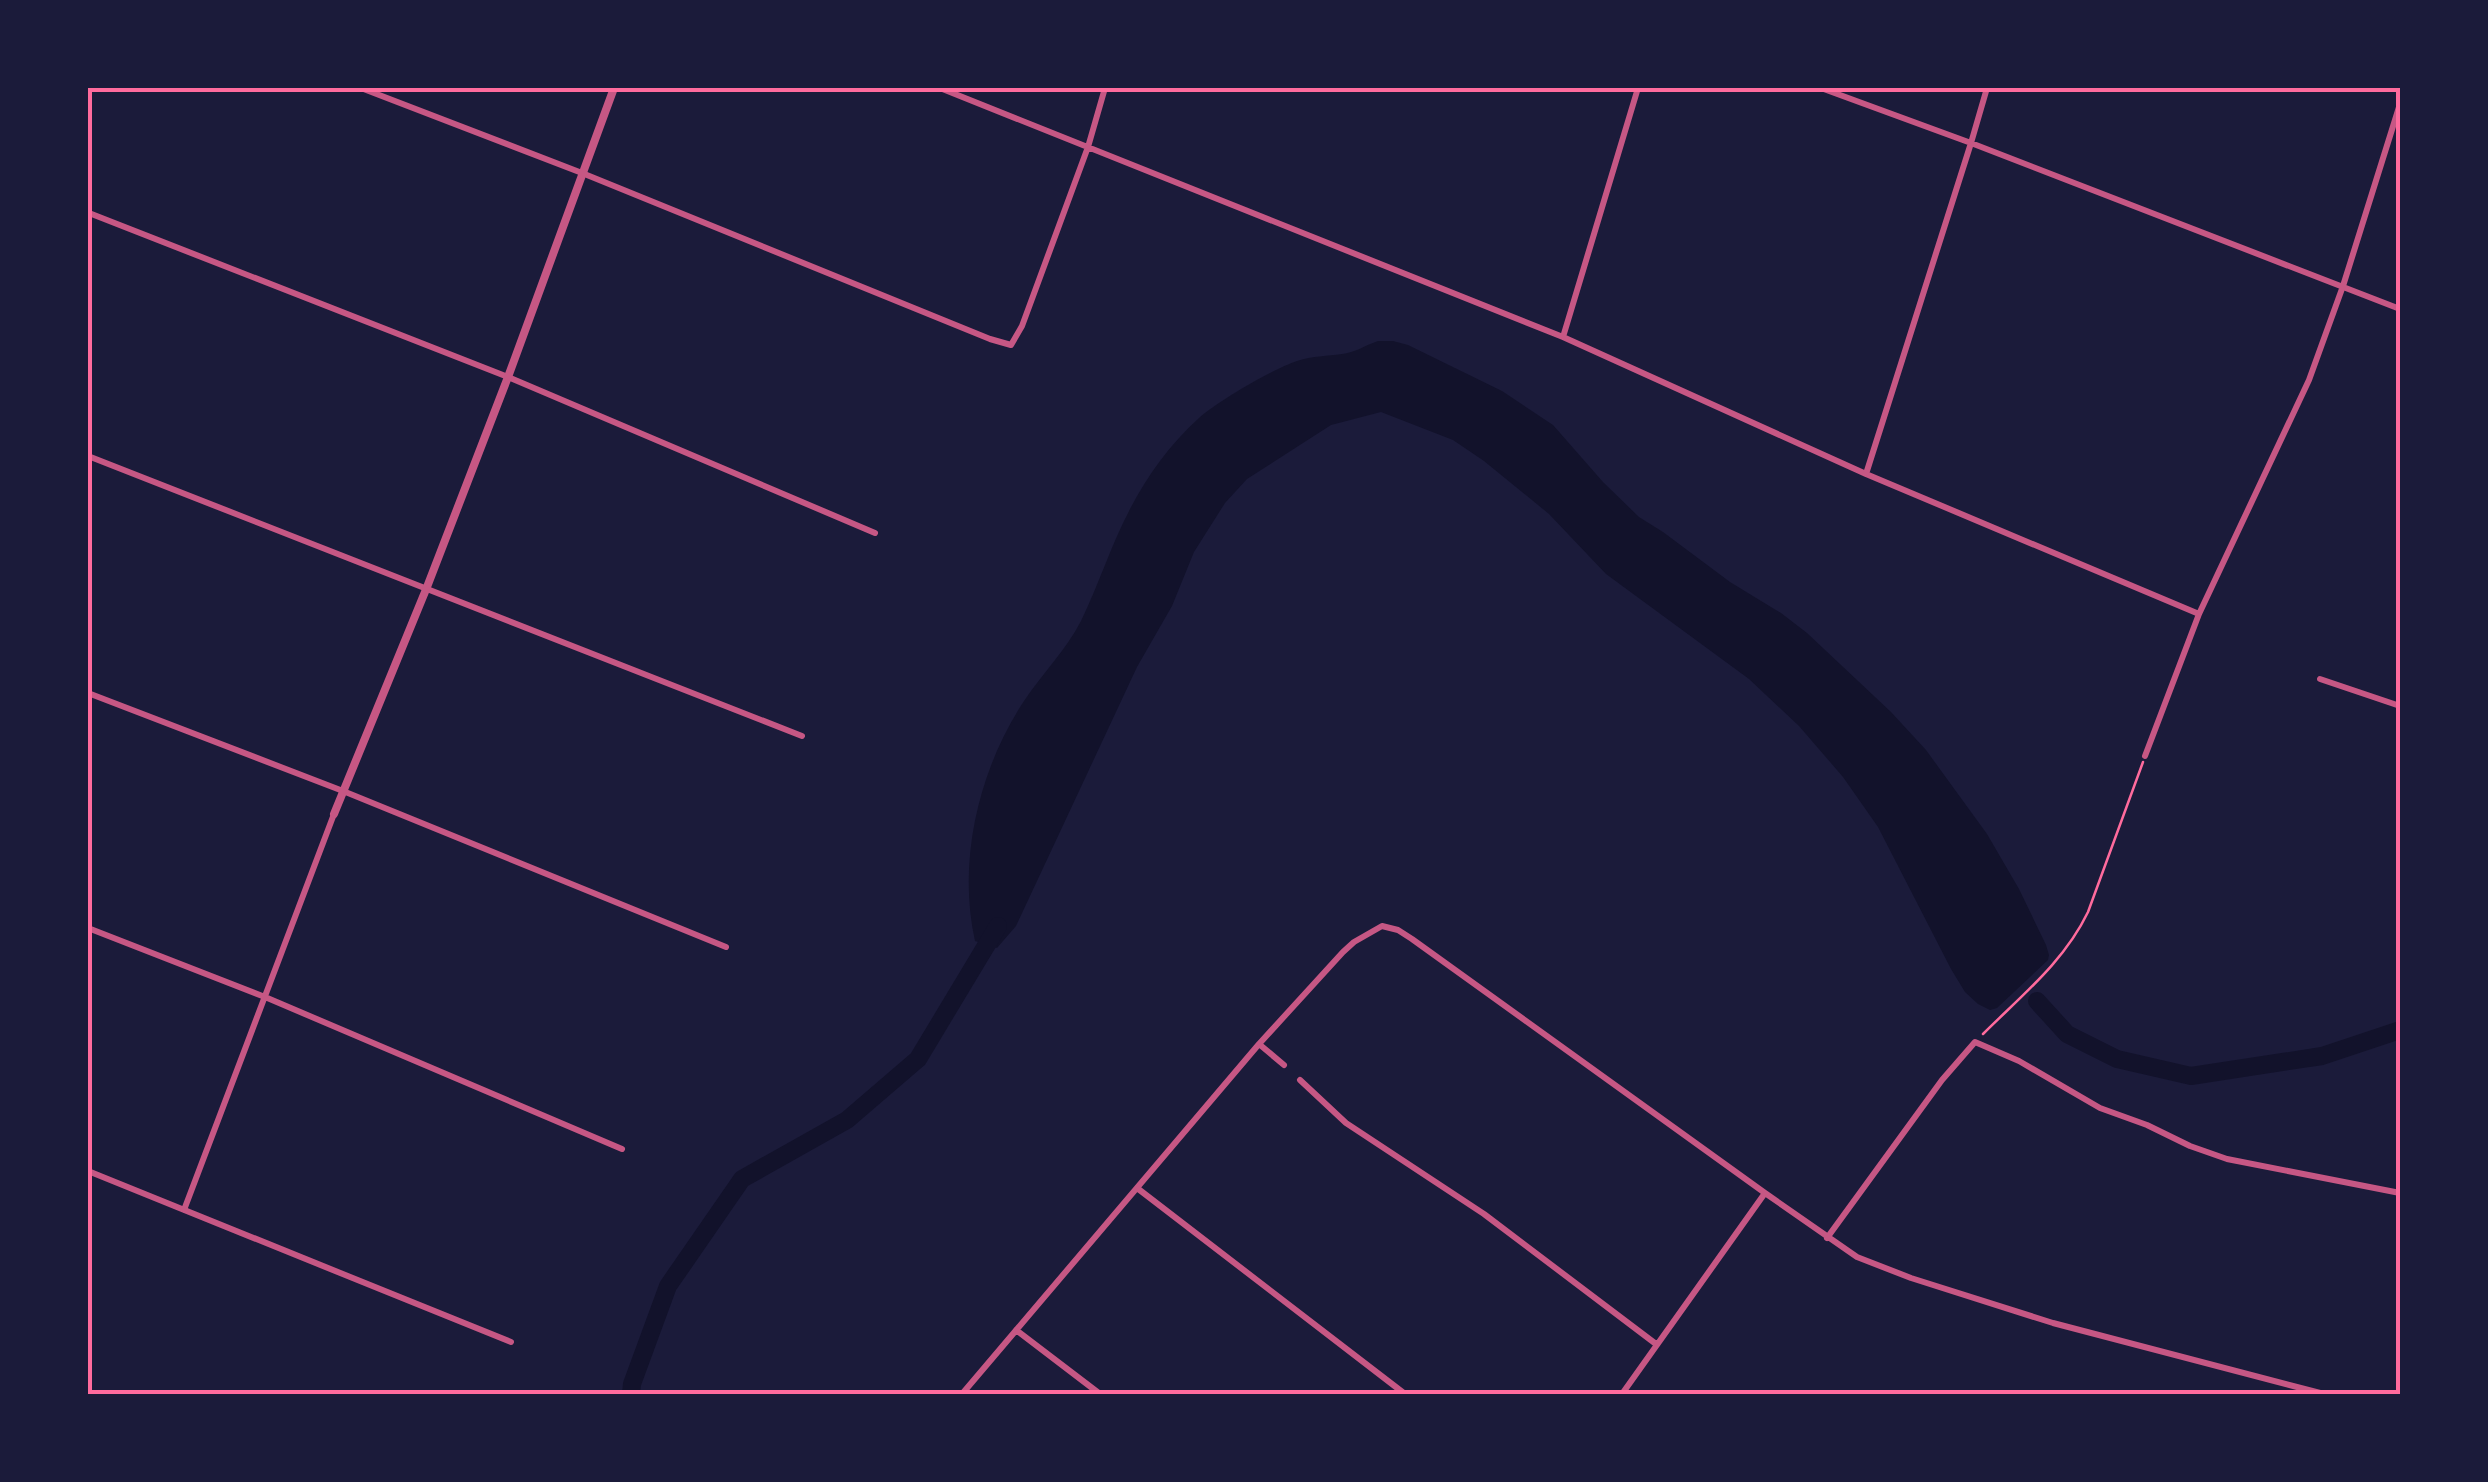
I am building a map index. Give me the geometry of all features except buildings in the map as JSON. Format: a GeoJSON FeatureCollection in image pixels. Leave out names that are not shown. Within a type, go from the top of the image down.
{"type":"FeatureCollection","features":[{"type":"Feature","properties":{"kind":"street"},"geometry":{"type":"LineString","coordinates":[[362,88],[1012,346],[1088,147],[1105,88]]}},
{"type":"Feature","properties":{"kind":"street"},"geometry":{"type":"LineString","coordinates":[[184,1210],[334,814],[508,377],[614,88]]}},
{"type":"Feature","properties":{"kind":"street"},"geometry":{"type":"LineString","coordinates":[[940,88],[1564,337],[1866,474],[2199,614]]}},
{"type":"Feature","properties":{"kind":"street"},"geometry":{"type":"LineString","coordinates":[[1564,337],[1638,88]]}},
{"type":"Feature","properties":{"kind":"street"},"geometry":{"type":"LineString","coordinates":[[1821,88],[2400,310]]}},
{"type":"Feature","properties":{"kind":"street"},"geometry":{"type":"LineString","coordinates":[[1866,474],[1987,88]]}},
{"type":"Feature","properties":{"kind":"street"},"geometry":{"type":"LineString","coordinates":[[2145,756],[2199,614],[2309,380],[2400,104]]}},
{"type":"Feature","properties":{"kind":"street"},"geometry":{"type":"LineString","coordinates":[[90,212],[508,377],[876,533]]}},
{"type":"Feature","properties":{"kind":"street"},"geometry":{"type":"LineString","coordinates":[[88,456],[802,736]]}},
{"type":"Feature","properties":{"kind":"street"},"geometry":{"type":"LineString","coordinates":[[2320,679],[2400,706]]}},
{"type":"Feature","properties":{"kind":"street"},"geometry":{"type":"LineString","coordinates":[[88,693],[343,791],[726,947]]}},
{"type":"Feature","properties":{"kind":"street"},"geometry":{"type":"LineString","coordinates":[[962,1394],[1259,1044],[1343,952],[1382,926],[1412,938],[1857,1257],[2053,1323],[2324,1394]]}},
{"type":"Feature","properties":{"kind":"street"},"geometry":{"type":"LineString","coordinates":[[88,928],[264,997],[622,1149]]}},
{"type":"Feature","properties":{"kind":"street"},"geometry":{"type":"LineString","coordinates":[[1828,1238],[1942,1080],[1975,1042],[2019,1060],[2100,1108],[2190,1146],[2227,1159],[2400,1192]]}},
{"type":"Feature","properties":{"kind":"street"},"geometry":{"type":"LineString","coordinates":[[1259,1044],[1284,1065]]}},
{"type":"Feature","properties":{"kind":"street"},"geometry":{"type":"LineString","coordinates":[[1300,1080],[1346,1123],[1484,1214],[1656,1344]]}},
{"type":"Feature","properties":{"kind":"street"},"geometry":{"type":"LineString","coordinates":[[88,1171],[511,1342]]}},
{"type":"Feature","properties":{"kind":"street"},"geometry":{"type":"LineString","coordinates":[[1138,1188],[1405,1394]]}},
{"type":"Feature","properties":{"kind":"street"},"geometry":{"type":"LineString","coordinates":[[1622,1394],[1765,1194]]}},
{"type":"Feature","properties":{"kind":"street"},"geometry":{"type":"LineString","coordinates":[[1016,1330],[1100,1394]]}},
{"type":"Feature","properties":{"kind":"path"},"geometry":{"type":"LineString","coordinates":[[1975,1042],[2054,963],[2078,932],[2145,756]]}},
{"type":"Feature","properties":{"kind":"shaded area"},"geometry":{"type":"Polygon","coordinates":[[[1378,341],[1408,345],[1502,391],[1553,425],[1639,517],[1807,633],[1926,750],[1987,834],[2019,889],[2046,945],[2048,960],[1997,1008],[1990,1010],[1978,1004],[1951,969],[1878,827],[1843,777],[1799,726],[1749,679],[1606,574],[1549,514],[1484,461],[1453,440],[1381,412],[1331,425],[1247,479],[1225,503],[1194,552],[1172,606],[1137,667],[1016,926],[997,948],[975,941],[970,911],[971,848],[976,816],[995,756],[1024,701],[1081,621],[1123,523],[1152,472],[1199,418],[1246,386],[1297,361],[1346,353],[1378,341]]]}},
{"type":"Feature","properties":{"kind":"waterway"},"geometry":{"type":"LineString","coordinates":[[631,1394],[668,1286],[742,1179],[847,1120],[918,1059],[998,926]]}},
{"type":"Feature","properties":{"kind":"waterway"},"geometry":{"type":"LineString","coordinates":[[2037,1001],[2067,1034],[2117,1059],[2191,1076],[2322,1056],[2400,1030]]}}]}
